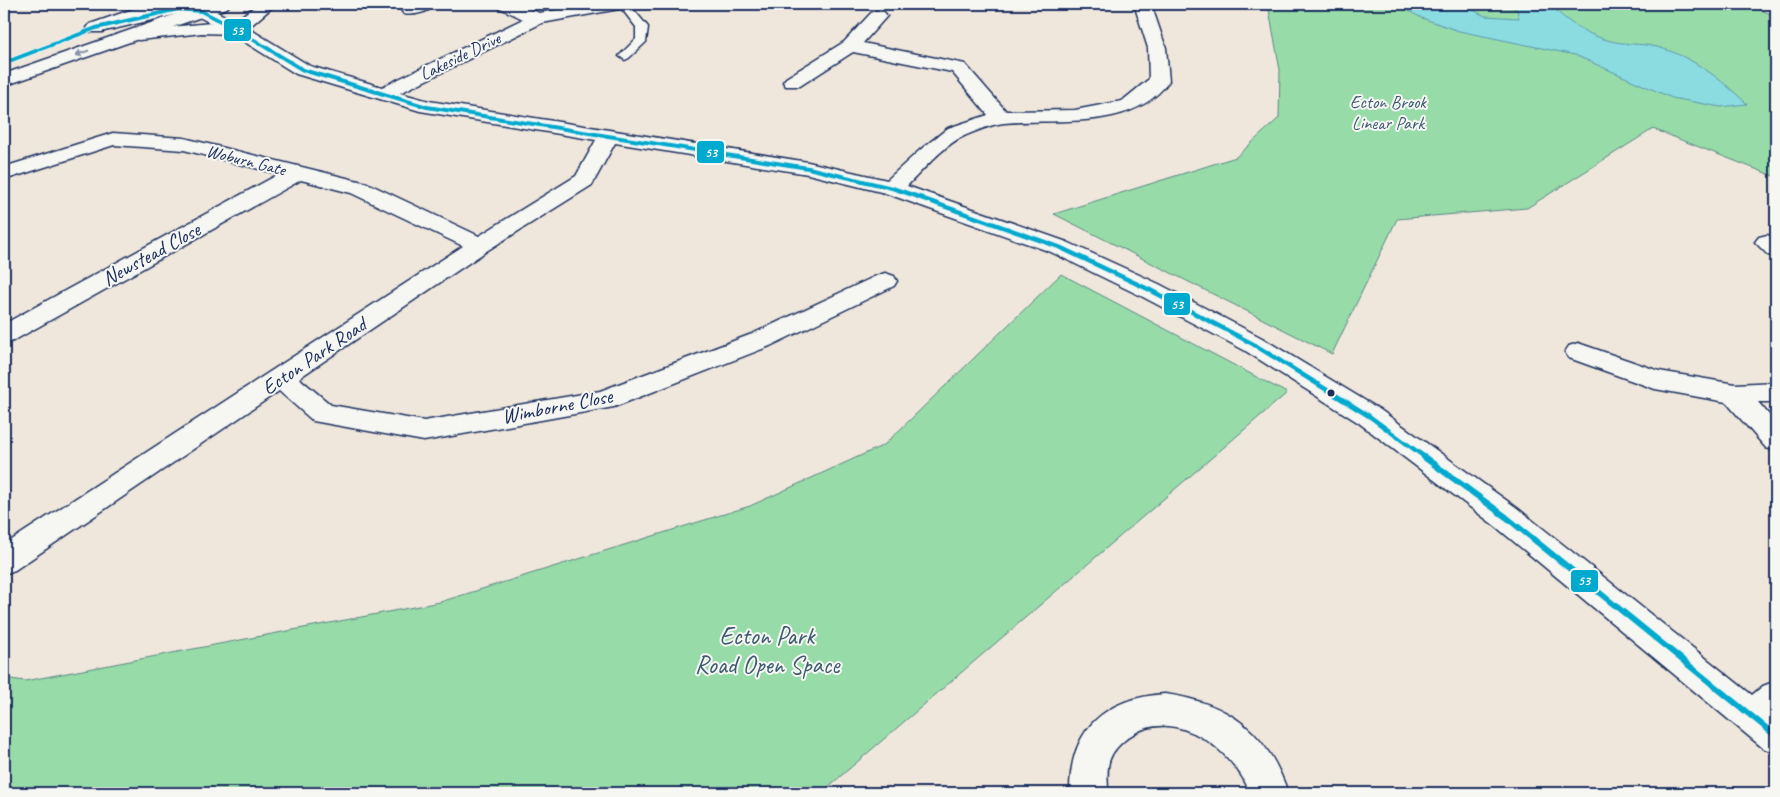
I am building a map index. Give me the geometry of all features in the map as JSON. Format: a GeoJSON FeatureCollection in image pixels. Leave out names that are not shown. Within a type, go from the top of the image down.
{"type":"FeatureCollection","features":[{"type":"Feature","properties":{"kind":"street"},"geometry":{"type":"LineString","coordinates":[[4,63],[163,4]]}},
{"type":"Feature","properties":{"kind":"street"},"geometry":{"type":"LineString","coordinates":[[96,28],[178,9],[221,4]]}},
{"type":"Feature","properties":{"kind":"street"},"geometry":{"type":"LineString","coordinates":[[128,37],[175,29],[236,29],[268,4]]}},
{"type":"Feature","properties":{"kind":"street"},"geometry":{"type":"LineString","coordinates":[[410,10],[427,4]]}},
{"type":"Feature","properties":{"kind":"street","name":"Lakeside Drive"},"geometry":{"type":"LineString","coordinates":[[506,4],[537,18]]}},
{"type":"Feature","properties":{"kind":"street","name":"Lakeside Drive"},"geometry":{"type":"LineString","coordinates":[[383,94],[537,18],[619,4]]}},
{"type":"Feature","properties":{"kind":"street"},"geometry":{"type":"LineString","coordinates":[[892,188],[927,154],[955,132],[1001,117],[1074,116],[1128,106],[1159,82],[1157,48],[1147,22],[1143,4]]}},
{"type":"Feature","properties":{"kind":"street"},"geometry":{"type":"LineString","coordinates":[[202,7],[304,70],[427,107],[808,168],[892,188],[1059,246],[1150,290],[1253,344],[1369,416],[1506,517],[1768,716]]}},
{"type":"Feature","properties":{"kind":"street"},"geometry":{"type":"LineString","coordinates":[[4,80],[128,37],[202,7]]}},
{"type":"Feature","properties":{"kind":"street"},"geometry":{"type":"LineString","coordinates":[[793,82],[850,46],[878,16]]}},
{"type":"Feature","properties":{"kind":"street"},"geometry":{"type":"LineString","coordinates":[[850,46],[958,68],[1001,117]]}},
{"type":"Feature","properties":{"kind":"street","name":"Ecton Park Road"},"geometry":{"type":"LineString","coordinates":[[4,561],[480,246],[584,180],[609,136]]}},
{"type":"Feature","properties":{"kind":"street","name":"Woburn Gate"},"geometry":{"type":"LineString","coordinates":[[4,174],[24,166],[113,139],[184,144],[359,188],[480,246]]}},
{"type":"Feature","properties":{"kind":"street","name":"Newstead Close"},"geometry":{"type":"LineString","coordinates":[[4,335],[297,172]]}},
{"type":"Feature","properties":{"kind":"street","name":"Wimborne Close"},"geometry":{"type":"LineString","coordinates":[[281,378],[322,414],[424,431],[604,400],[760,340],[885,281]]}},
{"type":"Feature","properties":{"kind":"street"},"geometry":{"type":"LineString","coordinates":[[1578,352],[1655,380],[1735,394],[1776,392]]}},
{"type":"Feature","properties":{"kind":"street"},"geometry":{"type":"LineString","coordinates":[[1735,394],[1776,441]]}},
{"type":"Feature","properties":{"kind":"street"},"geometry":{"type":"LineString","coordinates":[[1089,793],[1088,771],[1097,745],[1114,724],[1139,712],[1183,711],[1212,722],[1239,741],[1259,767],[1269,793]]}},
{"type":"Feature","properties":{"kind":"lane"},"geometry":{"type":"LineString","coordinates":[[623,4],[642,27],[642,40],[625,56]]}},
{"type":"Feature","properties":{"kind":"green space","name":"Ecton Brook Linear Park"},"geometry":{"type":"Polygon","coordinates":[[[1268,4],[1745,4],[1776,16],[1776,177],[1653,129],[1527,208],[1397,219],[1332,354],[1054,214],[1236,157],[1279,118],[1280,70],[1268,4]]]}},
{"type":"Feature","properties":{"kind":"green space","name":"Ecton Park Road Open Space"},"geometry":{"type":"Polygon","coordinates":[[[1061,274],[1287,393],[821,793],[4,793],[4,678],[25,681],[440,602],[750,506],[884,445],[1061,274]]]}},
{"type":"Feature","properties":{"kind":"water"},"geometry":{"type":"Polygon","coordinates":[[[1395,4],[1467,4],[1465,6],[1485,16],[1519,18],[1517,10],[1508,4],[1550,4],[1569,21],[1599,37],[1619,43],[1657,47],[1694,62],[1716,77],[1747,104],[1721,107],[1672,98],[1575,55],[1459,31],[1422,18],[1395,4]]]}},
{"type":"Feature","properties":{"kind":"transit line","name":"53"},"geometry":{"type":"LineString","coordinates":[[4,63],[96,28],[178,9],[201,11],[236,29],[303,70],[427,107],[808,168],[892,188],[1059,247],[1150,290],[1253,344],[1369,416],[1506,517],[1776,736]]}}]}
